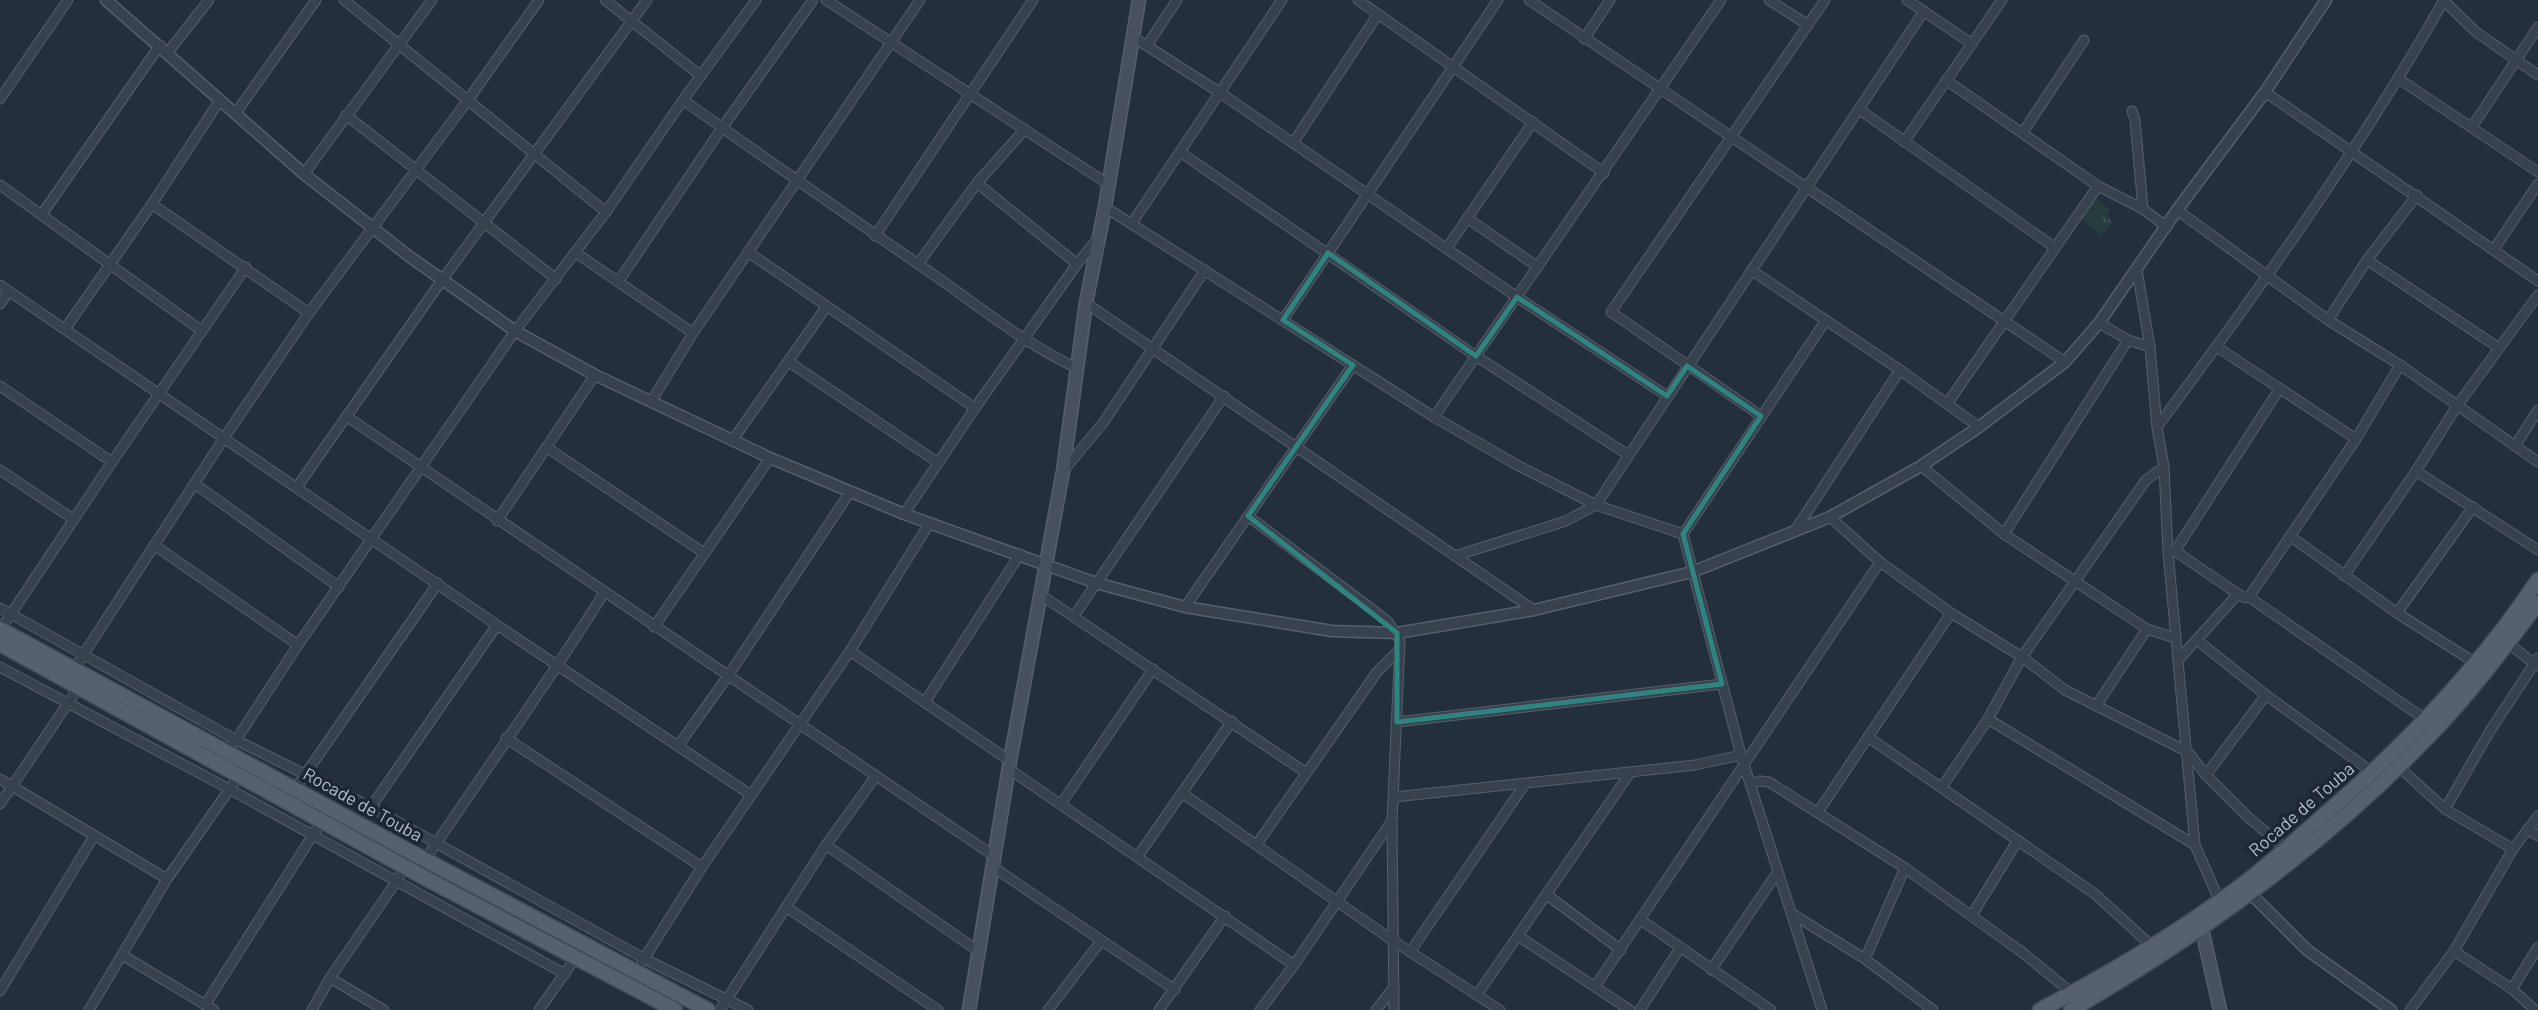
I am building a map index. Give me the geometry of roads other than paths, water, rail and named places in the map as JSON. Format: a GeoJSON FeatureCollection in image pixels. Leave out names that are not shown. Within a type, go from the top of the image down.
{"type":"FeatureCollection","features":[{"type":"Feature","properties":{"kind":"main road"},"geometry":{"type":"LineString","coordinates":[[969,1010],[1009,765],[1063,471],[1086,303],[1105,207],[1139,0]]}},
{"type":"Feature","properties":{"kind":"main road","name":"Rocade de Touba"},"geometry":{"type":"LineString","coordinates":[[2040,1010],[2201,922],[2220,902],[2246,889],[2426,720],[2477,664],[2538,580]]}},
{"type":"Feature","properties":{"kind":"main road","name":"Rocade de Touba"},"geometry":{"type":"LineString","coordinates":[[2071,1010],[2130,976],[2246,889],[2296,858],[2432,734],[2538,603]]}},
{"type":"Feature","properties":{"kind":"main road","name":"Rocade de Touba"},"geometry":{"type":"LineString","coordinates":[[0,629],[74,669],[231,745],[295,789],[708,1010]]}},
{"type":"Feature","properties":{"kind":"main road","name":"Rocade de Touba"},"geometry":{"type":"LineString","coordinates":[[0,644],[79,687],[235,783],[321,822],[576,957],[664,1008]]}},
{"type":"Feature","properties":{"kind":"main road"},"geometry":{"type":"LineString","coordinates":[[2201,922],[2220,1010]]}},
{"type":"Feature","properties":{"kind":"street"},"geometry":{"type":"LineString","coordinates":[[0,99],[3,88],[68,0]]}},
{"type":"Feature","properties":{"kind":"street"},"geometry":{"type":"LineString","coordinates":[[42,214],[164,49],[209,0]]}},
{"type":"Feature","properties":{"kind":"street"},"geometry":{"type":"LineString","coordinates":[[235,114],[316,0]]}},
{"type":"Feature","properties":{"kind":"street"},"geometry":{"type":"LineString","coordinates":[[344,0],[606,212]]}},
{"type":"Feature","properties":{"kind":"street"},"geometry":{"type":"LineString","coordinates":[[304,174],[432,0]]}},
{"type":"Feature","properties":{"kind":"street"},"geometry":{"type":"LineString","coordinates":[[74,669],[309,313],[539,0]]}},
{"type":"Feature","properties":{"kind":"street"},"geometry":{"type":"LineString","coordinates":[[605,0],[701,76]]}},
{"type":"Feature","properties":{"kind":"street"},"geometry":{"type":"LineString","coordinates":[[297,487],[442,280],[647,0]]}},
{"type":"Feature","properties":{"kind":"street"},"geometry":{"type":"LineString","coordinates":[[618,282],[813,0]]}},
{"type":"Feature","properties":{"kind":"street"},"geometry":{"type":"LineString","coordinates":[[826,0],[1108,184]]}},
{"type":"Feature","properties":{"kind":"street"},"geometry":{"type":"LineString","coordinates":[[650,402],[693,333],[920,0]]}},
{"type":"Feature","properties":{"kind":"street"},"geometry":{"type":"LineString","coordinates":[[875,236],[1033,0]]}},
{"type":"Feature","properties":{"kind":"street"},"geometry":{"type":"LineString","coordinates":[[1148,44],[1177,0]]}},
{"type":"Feature","properties":{"kind":"street"},"geometry":{"type":"LineString","coordinates":[[1132,223],[1282,0]]}},
{"type":"Feature","properties":{"kind":"street"},"geometry":{"type":"LineString","coordinates":[[1358,0],[1604,173]]}},
{"type":"Feature","properties":{"kind":"street"},"geometry":{"type":"LineString","coordinates":[[1283,320],[1498,0]]}},
{"type":"Feature","properties":{"kind":"street"},"geometry":{"type":"LineString","coordinates":[[1529,0],[2065,362]]}},
{"type":"Feature","properties":{"kind":"street"},"geometry":{"type":"LineString","coordinates":[[1584,38],[1610,0]]}},
{"type":"Feature","properties":{"kind":"street"},"geometry":{"type":"LineString","coordinates":[[1434,417],[1721,0]]}},
{"type":"Feature","properties":{"kind":"street"},"geometry":{"type":"LineString","coordinates":[[1769,0],[1808,25]]}},
{"type":"Feature","properties":{"kind":"street"},"geometry":{"type":"LineString","coordinates":[[1762,416],[1611,312],[1825,0]]}},
{"type":"Feature","properties":{"kind":"street"},"geometry":{"type":"LineString","coordinates":[[1907,0],[1972,44]]}},
{"type":"Feature","properties":{"kind":"street"},"geometry":{"type":"LineString","coordinates":[[1904,142],[2002,0]]}},
{"type":"Feature","properties":{"kind":"street"},"geometry":{"type":"LineString","coordinates":[[113,2],[304,174],[372,227],[515,331],[595,375],[770,458],[850,492],[929,524],[1096,583],[1185,607],[1332,631],[1397,634],[1534,610],[1692,572],[1829,517],[1921,467],[2065,362],[2099,323],[2265,92],[2326,0]]}},
{"type":"Feature","properties":{"kind":"street"},"geometry":{"type":"LineString","coordinates":[[2157,427],[2267,276],[2399,79],[2444,0],[2476,32],[2538,75]]}},
{"type":"Feature","properties":{"kind":"street"},"geometry":{"type":"LineString","coordinates":[[231,745],[515,331],[606,212],[755,1]]}},
{"type":"Feature","properties":{"kind":"street"},"geometry":{"type":"LineString","coordinates":[[1455,555],[1566,521],[1596,505],[1924,11]]}},
{"type":"Feature","properties":{"kind":"street"},"geometry":{"type":"LineString","coordinates":[[1293,143],[1378,14]]}},
{"type":"Feature","properties":{"kind":"street"},"geometry":{"type":"LineString","coordinates":[[2472,127],[2538,27]]}},
{"type":"Feature","properties":{"kind":"street"},"geometry":{"type":"LineString","coordinates":[[1133,37],[1148,44],[1517,297],[1667,396]]}},
{"type":"Feature","properties":{"kind":"street"},"geometry":{"type":"LineString","coordinates":[[2023,132],[2084,40]]}},
{"type":"Feature","properties":{"kind":"street"},"geometry":{"type":"LineString","coordinates":[[2399,79],[2538,172]]}},
{"type":"Feature","properties":{"kind":"street"},"geometry":{"type":"LineString","coordinates":[[1946,80],[2098,186],[2143,209],[2166,227]]}},
{"type":"Feature","properties":{"kind":"street"},"geometry":{"type":"LineString","coordinates":[[2265,92],[2538,281]]}},
{"type":"Feature","properties":{"kind":"street"},"geometry":{"type":"LineString","coordinates":[[65,329],[220,100]]}},
{"type":"Feature","properties":{"kind":"street"},"geometry":{"type":"LineString","coordinates":[[683,100],[875,236],[1026,338],[1077,368]]}},
{"type":"Feature","properties":{"kind":"street"},"geometry":{"type":"LineString","coordinates":[[1860,110],[2054,247]]}},
{"type":"Feature","properties":{"kind":"street"},"geometry":{"type":"LineString","coordinates":[[2132,111],[2143,209]]}},
{"type":"Feature","properties":{"kind":"street"},"geometry":{"type":"LineString","coordinates":[[346,116],[556,279]]}},
{"type":"Feature","properties":{"kind":"street"},"geometry":{"type":"LineString","coordinates":[[1447,248],[1533,122]]}},
{"type":"Feature","properties":{"kind":"street"},"geometry":{"type":"LineString","coordinates":[[919,264],[977,183],[1025,129]]}},
{"type":"Feature","properties":{"kind":"street"},"geometry":{"type":"LineString","coordinates":[[1181,152],[1476,356],[1628,455]]}},
{"type":"Feature","properties":{"kind":"street"},"geometry":{"type":"LineString","coordinates":[[977,183],[1077,264]]}},
{"type":"Feature","properties":{"kind":"street"},"geometry":{"type":"LineString","coordinates":[[2494,249],[2538,184]]}},
{"type":"Feature","properties":{"kind":"street"},"geometry":{"type":"LineString","coordinates":[[0,185],[202,331]]}},
{"type":"Feature","properties":{"kind":"street"},"geometry":{"type":"LineString","coordinates":[[1947,404],[2098,186]]}},
{"type":"Feature","properties":{"kind":"street"},"geometry":{"type":"LineString","coordinates":[[2328,320],[2367,260],[2417,195]]}},
{"type":"Feature","properties":{"kind":"street"},"geometry":{"type":"LineString","coordinates":[[152,204],[309,313]]}},
{"type":"Feature","properties":{"kind":"street"},"geometry":{"type":"LineString","coordinates":[[1105,207],[1434,417],[1517,465],[1596,505],[1683,534]]}},
{"type":"Feature","properties":{"kind":"street"},"geometry":{"type":"LineString","coordinates":[[2178,210],[2328,320],[2400,365],[2538,462]]}},
{"type":"Feature","properties":{"kind":"street"},"geometry":{"type":"LineString","coordinates":[[1467,218],[1538,267]]}},
{"type":"Feature","properties":{"kind":"street"},"geometry":{"type":"LineString","coordinates":[[904,514],[937,462],[1100,235]]}},
{"type":"Feature","properties":{"kind":"street"},"geometry":{"type":"LineString","coordinates":[[748,252],[975,408]]}},
{"type":"Feature","properties":{"kind":"street"},"geometry":{"type":"LineString","coordinates":[[576,253],[693,333]]}},
{"type":"Feature","properties":{"kind":"street"},"geometry":{"type":"LineString","coordinates":[[2367,260],[2499,348]]}},
{"type":"Feature","properties":{"kind":"street"},"geometry":{"type":"LineString","coordinates":[[0,629],[246,267]]}},
{"type":"Feature","properties":{"kind":"street"},"geometry":{"type":"LineString","coordinates":[[1063,471],[1103,423],[1205,270]]}},
{"type":"Feature","properties":{"kind":"street"},"geometry":{"type":"LineString","coordinates":[[1751,270],[1900,370],[1979,427]]}},
{"type":"Feature","properties":{"kind":"street"},"geometry":{"type":"LineString","coordinates":[[2137,270],[2150,346],[2157,427],[2164,467],[2172,551],[2175,638],[2188,752],[2194,845],[2220,902]]}},
{"type":"Feature","properties":{"kind":"street"},"geometry":{"type":"LineString","coordinates":[[0,285],[751,795]]}},
{"type":"Feature","properties":{"kind":"street"},"geometry":{"type":"LineString","coordinates":[[0,304],[9,291]]}},
{"type":"Feature","properties":{"kind":"street"},"geometry":{"type":"LineString","coordinates":[[2344,576],[2457,406],[2538,295]]}},
{"type":"Feature","properties":{"kind":"street"},"geometry":{"type":"LineString","coordinates":[[1086,303],[1154,347],[1534,610]]}},
{"type":"Feature","properties":{"kind":"street"},"geometry":{"type":"LineString","coordinates":[[733,441],[827,306]]}},
{"type":"Feature","properties":{"kind":"street"},"geometry":{"type":"LineString","coordinates":[[1822,1010],[1742,760],[1683,534],[1826,320]]}},
{"type":"Feature","properties":{"kind":"street"},"geometry":{"type":"LineString","coordinates":[[2099,323],[2128,340],[2150,346]]}},
{"type":"Feature","properties":{"kind":"street"},"geometry":{"type":"LineString","coordinates":[[2004,534],[2128,340]]}},
{"type":"Feature","properties":{"kind":"street"},"geometry":{"type":"LineString","coordinates":[[2217,347],[2356,439]]}},
{"type":"Feature","properties":{"kind":"street"},"geometry":{"type":"LineString","coordinates":[[789,362],[937,462]]}},
{"type":"Feature","properties":{"kind":"street"},"geometry":{"type":"LineString","coordinates":[[1185,607],[1353,365]]}},
{"type":"Feature","properties":{"kind":"street"},"geometry":{"type":"LineString","coordinates":[[2249,597],[2356,439],[2400,365]]}},
{"type":"Feature","properties":{"kind":"street"},"geometry":{"type":"LineString","coordinates":[[1794,532],[1900,370]]}},
{"type":"Feature","properties":{"kind":"street"},"geometry":{"type":"LineString","coordinates":[[497,521],[595,375]]}},
{"type":"Feature","properties":{"kind":"street"},"geometry":{"type":"LineString","coordinates":[[0,386],[111,462]]}},
{"type":"Feature","properties":{"kind":"street"},"geometry":{"type":"LineString","coordinates":[[2172,551],[2280,388]]}},
{"type":"Feature","properties":{"kind":"street"},"geometry":{"type":"LineString","coordinates":[[1074,616],[1224,396]]}},
{"type":"Feature","properties":{"kind":"street"},"geometry":{"type":"LineString","coordinates":[[2515,446],[2538,410]]}},
{"type":"Feature","properties":{"kind":"street"},"geometry":{"type":"LineString","coordinates":[[346,416],[497,521],[802,724],[994,861],[1101,942],[1175,990]]}},
{"type":"Feature","properties":{"kind":"street"},"geometry":{"type":"LineString","coordinates":[[546,447],[704,553]]}},
{"type":"Feature","properties":{"kind":"street"},"geometry":{"type":"LineString","coordinates":[[654,627],[770,458]]}},
{"type":"Feature","properties":{"kind":"street"},"geometry":{"type":"LineString","coordinates":[[1921,467],[2004,534],[2147,629],[2175,638]]}},
{"type":"Feature","properties":{"kind":"street"},"geometry":{"type":"LineString","coordinates":[[1942,787],[1988,719],[2022,657],[2146,480],[2164,467]]}},
{"type":"Feature","properties":{"kind":"street"},"geometry":{"type":"LineString","coordinates":[[0,470],[73,519]]}},
{"type":"Feature","properties":{"kind":"street"},"geometry":{"type":"LineString","coordinates":[[2416,471],[2538,550]]}},
{"type":"Feature","properties":{"kind":"street"},"geometry":{"type":"LineString","coordinates":[[194,484],[339,587]]}},
{"type":"Feature","properties":{"kind":"street"},"geometry":{"type":"LineString","coordinates":[[678,746],[728,676],[850,492]]}},
{"type":"Feature","properties":{"kind":"street"},"geometry":{"type":"LineString","coordinates":[[2397,613],[2473,507]]}},
{"type":"Feature","properties":{"kind":"street"},"geometry":{"type":"LineString","coordinates":[[1248,516],[1381,616],[1397,634],[1400,649],[1392,822],[1394,1010]]}},
{"type":"Feature","properties":{"kind":"street"},"geometry":{"type":"LineString","coordinates":[[1829,517],[1880,562],[1951,613],[2022,657],[2065,690],[2188,752],[2206,775],[2248,817],[2286,849]]}},
{"type":"Feature","properties":{"kind":"street"},"geometry":{"type":"LineString","coordinates":[[634,971],[645,959],[702,867],[802,724],[929,524]]}},
{"type":"Feature","properties":{"kind":"street"},"geometry":{"type":"LineString","coordinates":[[2290,536],[2397,613],[2477,664]]}},
{"type":"Feature","properties":{"kind":"street"},"geometry":{"type":"LineString","coordinates":[[154,545],[298,645]]}},
{"type":"Feature","properties":{"kind":"street"},"geometry":{"type":"LineString","coordinates":[[2172,551],[2238,594],[2249,597],[2426,720]]}},
{"type":"Feature","properties":{"kind":"street"},"geometry":{"type":"LineString","coordinates":[[925,702],[1020,554]]}},
{"type":"Feature","properties":{"kind":"street"},"geometry":{"type":"LineString","coordinates":[[1595,985],[1641,920],[1742,760],[1880,562]]}},
{"type":"Feature","properties":{"kind":"street"},"geometry":{"type":"LineString","coordinates":[[295,789],[438,583]]}},
{"type":"Feature","properties":{"kind":"street"},"geometry":{"type":"LineString","coordinates":[[425,860],[506,738],[558,666],[604,593]]}},
{"type":"Feature","properties":{"kind":"street"},"geometry":{"type":"LineString","coordinates":[[2179,660],[2238,594]]}},
{"type":"Feature","properties":{"kind":"street"},"geometry":{"type":"LineString","coordinates":[[1041,595],[1306,772]]}},
{"type":"Feature","properties":{"kind":"street"},"geometry":{"type":"LineString","coordinates":[[0,608],[231,745],[306,774],[372,807],[645,959],[748,1010]]}},
{"type":"Feature","properties":{"kind":"street"},"geometry":{"type":"LineString","coordinates":[[1818,812],[1951,613]]}},
{"type":"Feature","properties":{"kind":"street"},"geometry":{"type":"LineString","coordinates":[[359,822],[497,625]]}},
{"type":"Feature","properties":{"kind":"street"},"geometry":{"type":"LineString","coordinates":[[2096,706],[2147,629]]}},
{"type":"Feature","properties":{"kind":"street"},"geometry":{"type":"LineString","coordinates":[[2197,641],[2372,772]]}},
{"type":"Feature","properties":{"kind":"street"},"geometry":{"type":"LineString","coordinates":[[2445,809],[2490,732],[2537,663],[2508,643]]}},
{"type":"Feature","properties":{"kind":"street"},"geometry":{"type":"LineString","coordinates":[[1256,844],[1377,672],[1400,649]]}},
{"type":"Feature","properties":{"kind":"street"},"geometry":{"type":"LineString","coordinates":[[850,651],[925,702],[1061,804],[1294,965]]}},
{"type":"Feature","properties":{"kind":"street"},"geometry":{"type":"LineString","coordinates":[[0,667],[66,703],[235,783],[313,836],[565,974]]}},
{"type":"Feature","properties":{"kind":"street"},"geometry":{"type":"LineString","coordinates":[[1061,804],[1153,669]]}},
{"type":"Feature","properties":{"kind":"street"},"geometry":{"type":"LineString","coordinates":[[1397,722],[1722,684]]}},
{"type":"Feature","properties":{"kind":"street"},"geometry":{"type":"LineString","coordinates":[[0,804],[79,687]]}},
{"type":"Feature","properties":{"kind":"street"},"geometry":{"type":"LineString","coordinates":[[2206,775],[2266,695]]}},
{"type":"Feature","properties":{"kind":"street"},"geometry":{"type":"LineString","coordinates":[[1988,719],[2194,845]]}},
{"type":"Feature","properties":{"kind":"street"},"geometry":{"type":"LineString","coordinates":[[1138,856],[1232,722]]}},
{"type":"Feature","properties":{"kind":"street"},"geometry":{"type":"LineString","coordinates":[[1868,737],[2095,894],[2153,947]]}},
{"type":"Feature","properties":{"kind":"street"},"geometry":{"type":"LineString","coordinates":[[506,738],[702,867]]}},
{"type":"Feature","properties":{"kind":"street"},"geometry":{"type":"LineString","coordinates":[[1394,797],[1742,760]]}},
{"type":"Feature","properties":{"kind":"street"},"geometry":{"type":"LineString","coordinates":[[2398,766],[2445,809],[2514,849]]}},
{"type":"Feature","properties":{"kind":"street"},"geometry":{"type":"LineString","coordinates":[[1477,995],[1630,773]]}},
{"type":"Feature","properties":{"kind":"street"},"geometry":{"type":"LineString","coordinates":[[720,1010],[826,845],[876,776]]}},
{"type":"Feature","properties":{"kind":"street"},"geometry":{"type":"LineString","coordinates":[[0,779],[167,880]]}},
{"type":"Feature","properties":{"kind":"street"},"geometry":{"type":"LineString","coordinates":[[1750,784],[1769,782],[1905,868],[2023,953],[2072,993]]}},
{"type":"Feature","properties":{"kind":"street"},"geometry":{"type":"LineString","coordinates":[[89,1010],[167,880],[235,783]]}},
{"type":"Feature","properties":{"kind":"street"},"geometry":{"type":"LineString","coordinates":[[1410,951],[1525,784]]}},
{"type":"Feature","properties":{"kind":"street"},"geometry":{"type":"LineString","coordinates":[[1182,793],[1392,940],[1500,1010]]}},
{"type":"Feature","properties":{"kind":"street"},"geometry":{"type":"LineString","coordinates":[[2410,1010],[2454,951],[2514,849],[2538,816]]}},
{"type":"Feature","properties":{"kind":"street"},"geometry":{"type":"LineString","coordinates":[[122,955],[209,1007],[321,822]]}},
{"type":"Feature","properties":{"kind":"street"},"geometry":{"type":"LineString","coordinates":[[1260,1010],[1392,822]]}},
{"type":"Feature","properties":{"kind":"street"},"geometry":{"type":"LineString","coordinates":[[2528,829],[2538,836]]}},
{"type":"Feature","properties":{"kind":"street"},"geometry":{"type":"LineString","coordinates":[[0,991],[93,836]]}},
{"type":"Feature","properties":{"kind":"street"},"geometry":{"type":"LineString","coordinates":[[1972,915],[2018,841]]}},
{"type":"Feature","properties":{"kind":"street"},"geometry":{"type":"LineString","coordinates":[[826,845],[978,950]]}},
{"type":"Feature","properties":{"kind":"street"},"geometry":{"type":"LineString","coordinates":[[312,1010],[330,978],[404,867]]}},
{"type":"Feature","properties":{"kind":"street"},"geometry":{"type":"LineString","coordinates":[[1865,959],[1905,868]]}},
{"type":"Feature","properties":{"kind":"street"},"geometry":{"type":"LineString","coordinates":[[1711,970],[1777,873]]}},
{"type":"Feature","properties":{"kind":"street"},"geometry":{"type":"LineString","coordinates":[[2246,889],[2307,950],[2391,1010]]}},
{"type":"Feature","properties":{"kind":"street"},"geometry":{"type":"LineString","coordinates":[[1547,895],[1621,950]]}},
{"type":"Feature","properties":{"kind":"street"},"geometry":{"type":"LineString","coordinates":[[786,907],[938,1010]]}},
{"type":"Feature","properties":{"kind":"street"},"geometry":{"type":"LineString","coordinates":[[1791,913],[1865,959],[1933,1010]]}},
{"type":"Feature","properties":{"kind":"street"},"geometry":{"type":"LineString","coordinates":[[1159,1010],[1225,916]]}},
{"type":"Feature","properties":{"kind":"street"},"geometry":{"type":"LineString","coordinates":[[1641,920],[1771,1010]]}},
{"type":"Feature","properties":{"kind":"street"},"geometry":{"type":"LineString","coordinates":[[1518,936],[1630,1010]]}},
{"type":"Feature","properties":{"kind":"street"},"geometry":{"type":"LineString","coordinates":[[1048,1010],[1101,942]]}},
{"type":"Feature","properties":{"kind":"street"},"geometry":{"type":"LineString","coordinates":[[2512,989],[2538,947]]}},
{"type":"Feature","properties":{"kind":"street"},"geometry":{"type":"LineString","coordinates":[[1640,1010],[1680,948]]}},
{"type":"Feature","properties":{"kind":"street"},"geometry":{"type":"LineString","coordinates":[[2454,951],[2512,989],[2535,1010]]}},
{"type":"Feature","properties":{"kind":"street"},"geometry":{"type":"LineString","coordinates":[[539,1010],[576,957]]}},
{"type":"Feature","properties":{"kind":"street"},"geometry":{"type":"LineString","coordinates":[[330,978],[384,1010]]}},
{"type":"Feature","properties":{"kind":"street"},"geometry":{"type":"LineString","coordinates":[[1376,1010],[1394,987]]}}]}
